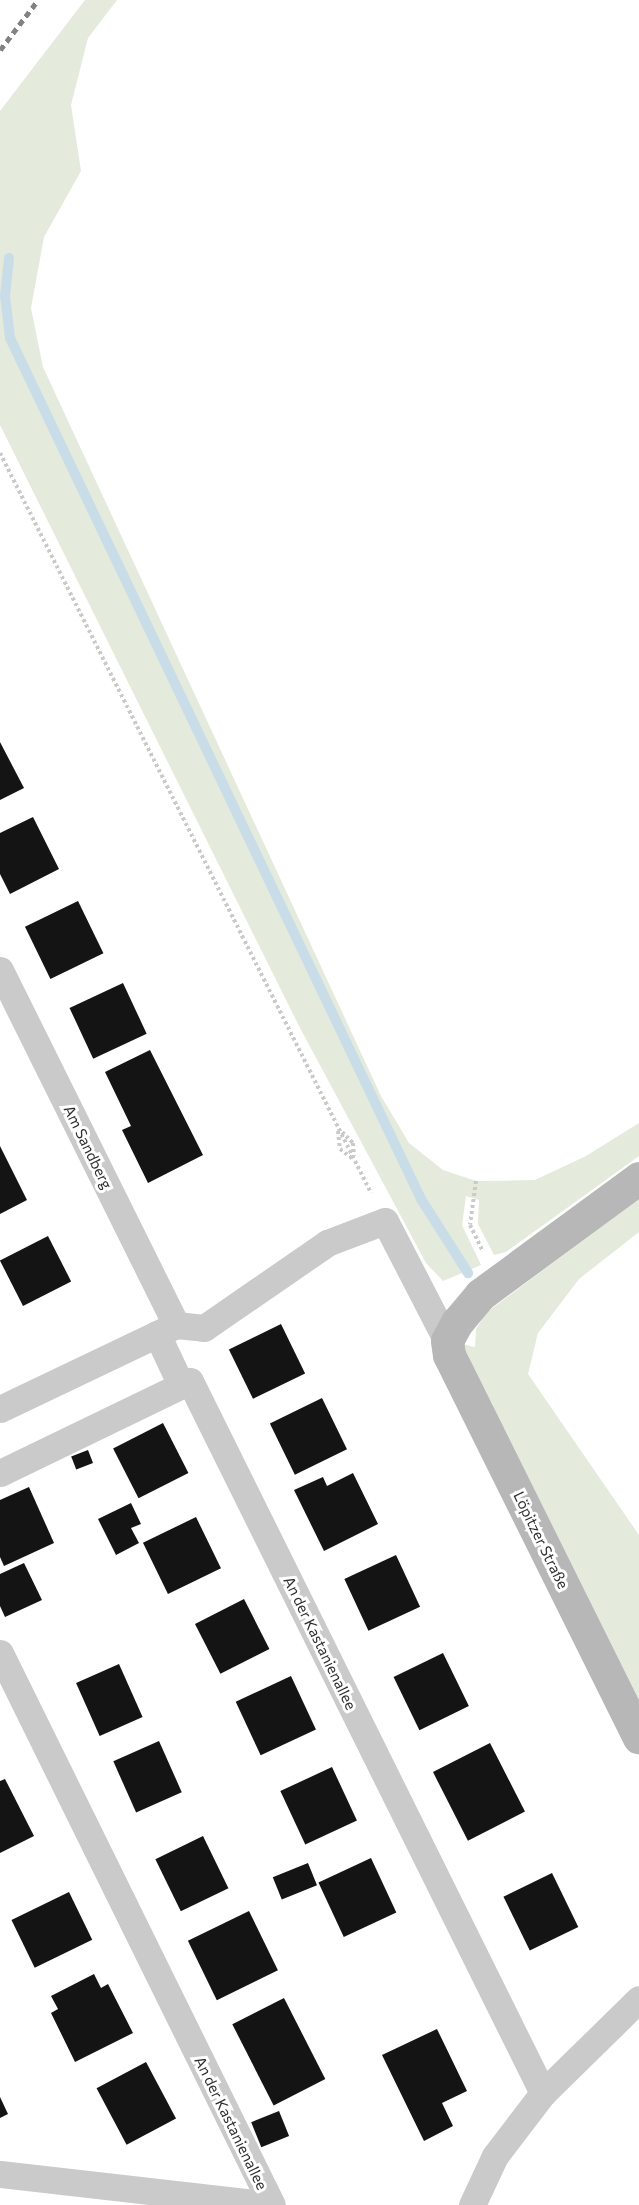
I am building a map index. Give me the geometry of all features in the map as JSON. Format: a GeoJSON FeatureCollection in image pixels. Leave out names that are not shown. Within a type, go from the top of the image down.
{"type":"FeatureCollection","features":[{"type":"Feature","properties":{"kind":"street","name":"Am Sandberg"},"geometry":{"type":"LineString","coordinates":[[0,970],[166,1329],[182,1385]]}},
{"type":"Feature","properties":{"kind":"street"},"geometry":{"type":"LineString","coordinates":[[447,1341],[457,1322],[497,1280],[639,1178]]}},
{"type":"Feature","properties":{"kind":"street"},"geometry":{"type":"LineString","coordinates":[[0,1409],[166,1329],[204,1328],[327,1243],[385,1221]]}},
{"type":"Feature","properties":{"kind":"street","name":"Löpitzer Straße"},"geometry":{"type":"LineString","coordinates":[[385,1221],[447,1341],[449,1355],[639,1737]]}},
{"type":"Feature","properties":{"kind":"street","name":"An der Kastanienallee"},"geometry":{"type":"LineString","coordinates":[[182,1385],[190,1381],[543,2093]]}},
{"type":"Feature","properties":{"kind":"street"},"geometry":{"type":"LineString","coordinates":[[0,1473],[182,1385]]}},
{"type":"Feature","properties":{"kind":"street","name":"An der Kastanienallee"},"geometry":{"type":"LineString","coordinates":[[0,1653],[271,2205]]}},
{"type":"Feature","properties":{"kind":"street"},"geometry":{"type":"LineString","coordinates":[[472,2205],[495,2156],[543,2093],[639,1999]]}},
{"type":"Feature","properties":{"kind":"street"},"geometry":{"type":"LineString","coordinates":[[0,2174],[176,2200],[271,2205]]}},
{"type":"Feature","properties":{"kind":"path"},"geometry":{"type":"LineString","coordinates":[[0,453],[385,1221]]}},
{"type":"Feature","properties":{"kind":"path"},"geometry":{"type":"LineString","coordinates":[[338,1128],[340,1149],[354,1160]]}},
{"type":"Feature","properties":{"kind":"path"},"geometry":{"type":"LineString","coordinates":[[476,1181],[470,1225],[497,1280]]}},
{"type":"Feature","properties":{"kind":"shaded area"},"geometry":{"type":"Polygon","coordinates":[[[85,0],[117,0],[88,38],[71,105],[81,171],[44,237],[31,308],[43,367],[381,1096],[409,1143],[443,1170],[476,1181],[535,1180],[586,1156],[639,1123],[639,1156],[506,1252],[494,1255],[478,1224],[479,1200],[466,1196],[462,1225],[481,1265],[443,1281],[426,1263],[299,1026],[0,425],[0,111],[85,0]]]}},
{"type":"Feature","properties":{"kind":"shaded area"},"geometry":{"type":"Polygon","coordinates":[[[639,1199],[639,1232],[579,1279],[538,1333],[528,1374],[639,1535],[639,1730],[511,1463],[492,1403],[447,1341],[475,1347],[476,1329],[487,1312],[639,1199]]]}},
{"type":"Feature","properties":{"kind":"building"},"geometry":{"type":"Polygon","coordinates":[[[0,742],[24,788],[0,800],[0,742]]]}},
{"type":"Feature","properties":{"kind":"building"},"geometry":{"type":"Polygon","coordinates":[[[33,817],[59,869],[10,894],[0,874],[0,833],[33,817]]]}},
{"type":"Feature","properties":{"kind":"building"},"geometry":{"type":"Polygon","coordinates":[[[78,901],[103,953],[50,979],[25,927],[78,901]]]}},
{"type":"Feature","properties":{"kind":"building"},"geometry":{"type":"Polygon","coordinates":[[[123,983],[147,1034],[93,1059],[70,1008],[123,983]]]}},
{"type":"Feature","properties":{"kind":"building"},"geometry":{"type":"Polygon","coordinates":[[[150,1050],[203,1155],[148,1183],[122,1130],[131,1126],[105,1072],[150,1050]]]}},
{"type":"Feature","properties":{"kind":"building"},"geometry":{"type":"Polygon","coordinates":[[[0,1146],[27,1200],[0,1214],[0,1146]]]}},
{"type":"Feature","properties":{"kind":"building"},"geometry":{"type":"Polygon","coordinates":[[[48,1236],[71,1281],[23,1306],[0,1260],[48,1236]]]}},
{"type":"Feature","properties":{"kind":"building"},"geometry":{"type":"Polygon","coordinates":[[[281,1324],[305,1373],[253,1399],[229,1349],[281,1324]]]}},
{"type":"Feature","properties":{"kind":"building"},"geometry":{"type":"Polygon","coordinates":[[[322,1398],[347,1449],[295,1475],[270,1423],[322,1398]]]}},
{"type":"Feature","properties":{"kind":"building"},"geometry":{"type":"Polygon","coordinates":[[[163,1423],[188,1473],[139,1498],[113,1448],[163,1423]]]}},
{"type":"Feature","properties":{"kind":"building"},"geometry":{"type":"Polygon","coordinates":[[[88,1450],[93,1463],[76,1470],[71,1456],[88,1450]]]}},
{"type":"Feature","properties":{"kind":"building"},"geometry":{"type":"Polygon","coordinates":[[[353,1473],[378,1524],[324,1551],[294,1490],[323,1477],[327,1486],[353,1473]]]}},
{"type":"Feature","properties":{"kind":"building"},"geometry":{"type":"Polygon","coordinates":[[[29,1487],[54,1543],[4,1566],[0,1557],[0,1500],[29,1487]]]}},
{"type":"Feature","properties":{"kind":"building"},"geometry":{"type":"Polygon","coordinates":[[[131,1503],[141,1524],[131,1528],[139,1543],[116,1555],[98,1519],[131,1503]]]}},
{"type":"Feature","properties":{"kind":"building"},"geometry":{"type":"Polygon","coordinates":[[[196,1517],[221,1568],[168,1594],[143,1543],[196,1517]]]}},
{"type":"Feature","properties":{"kind":"building"},"geometry":{"type":"Polygon","coordinates":[[[396,1555],[420,1607],[368,1631],[344,1579],[396,1555]]]}},
{"type":"Feature","properties":{"kind":"building"},"geometry":{"type":"Polygon","coordinates":[[[24,1563],[42,1600],[5,1617],[0,1606],[0,1574],[24,1563]]]}},
{"type":"Feature","properties":{"kind":"building"},"geometry":{"type":"Polygon","coordinates":[[[244,1599],[269,1649],[220,1674],[195,1624],[244,1599]]]}},
{"type":"Feature","properties":{"kind":"building"},"geometry":{"type":"Polygon","coordinates":[[[443,1653],[469,1706],[419,1730],[394,1677],[443,1653]]]}},
{"type":"Feature","properties":{"kind":"building"},"geometry":{"type":"Polygon","coordinates":[[[119,1664],[143,1717],[100,1736],[76,1683],[119,1664]]]}},
{"type":"Feature","properties":{"kind":"building"},"geometry":{"type":"Polygon","coordinates":[[[291,1676],[316,1729],[261,1755],[236,1702],[291,1676]]]}},
{"type":"Feature","properties":{"kind":"building"},"geometry":{"type":"Polygon","coordinates":[[[159,1741],[182,1792],[136,1812],[113,1761],[159,1741]]]}},
{"type":"Feature","properties":{"kind":"building"},"geometry":{"type":"Polygon","coordinates":[[[490,1743],[525,1812],[468,1841],[433,1772],[490,1743]]]}},
{"type":"Feature","properties":{"kind":"building"},"geometry":{"type":"Polygon","coordinates":[[[332,1767],[357,1820],[305,1845],[280,1791],[332,1767]]]}},
{"type":"Feature","properties":{"kind":"building"},"geometry":{"type":"Polygon","coordinates":[[[5,1779],[34,1836],[0,1853],[0,1781],[5,1779]]]}},
{"type":"Feature","properties":{"kind":"building"},"geometry":{"type":"Polygon","coordinates":[[[203,1836],[228,1888],[181,1911],[155,1859],[203,1836]]]}},
{"type":"Feature","properties":{"kind":"building"},"geometry":{"type":"Polygon","coordinates":[[[371,1858],[396,1912],[344,1937],[318,1883],[371,1858]]]}},
{"type":"Feature","properties":{"kind":"building"},"geometry":{"type":"Polygon","coordinates":[[[308,1863],[317,1885],[282,1899],[273,1877],[308,1863]]]}},
{"type":"Feature","properties":{"kind":"building"},"geometry":{"type":"Polygon","coordinates":[[[552,1873],[578,1927],[530,1951],[503,1897],[552,1873]]]}},
{"type":"Feature","properties":{"kind":"building"},"geometry":{"type":"Polygon","coordinates":[[[69,1892],[92,1940],[35,1968],[11,1920],[69,1892]]]}},
{"type":"Feature","properties":{"kind":"building"},"geometry":{"type":"Polygon","coordinates":[[[249,1911],[278,1970],[217,2000],[188,1941],[249,1911]]]}},
{"type":"Feature","properties":{"kind":"building"},"geometry":{"type":"Polygon","coordinates":[[[94,1974],[101,1988],[108,1984],[133,2033],[75,2062],[51,2013],[58,2009],[51,1996],[94,1974]]]}},
{"type":"Feature","properties":{"kind":"building"},"geometry":{"type":"Polygon","coordinates":[[[284,1998],[325,2079],[274,2105],[232,2024],[284,1998]]]}},
{"type":"Feature","properties":{"kind":"building"},"geometry":{"type":"Polygon","coordinates":[[[437,2029],[467,2091],[442,2103],[453,2126],[424,2141],[382,2055],[437,2029]]]}},
{"type":"Feature","properties":{"kind":"building"},"geometry":{"type":"Polygon","coordinates":[[[146,2062],[176,2119],[127,2145],[97,2088],[146,2062]]]}},
{"type":"Feature","properties":{"kind":"building"},"geometry":{"type":"Polygon","coordinates":[[[0,2097],[8,2114],[0,2118],[0,2097]]]}},
{"type":"Feature","properties":{"kind":"building"},"geometry":{"type":"Polygon","coordinates":[[[279,2111],[289,2136],[261,2147],[251,2122],[279,2111]]]}},
{"type":"Feature","properties":{"kind":"waterway"},"geometry":{"type":"LineString","coordinates":[[9,258],[5,296],[10,338],[421,1199],[468,1273]]}},
{"type":"Feature","properties":{"kind":"railway"},"geometry":{"type":"LineString","coordinates":[[0,50],[38,0]]}}]}
